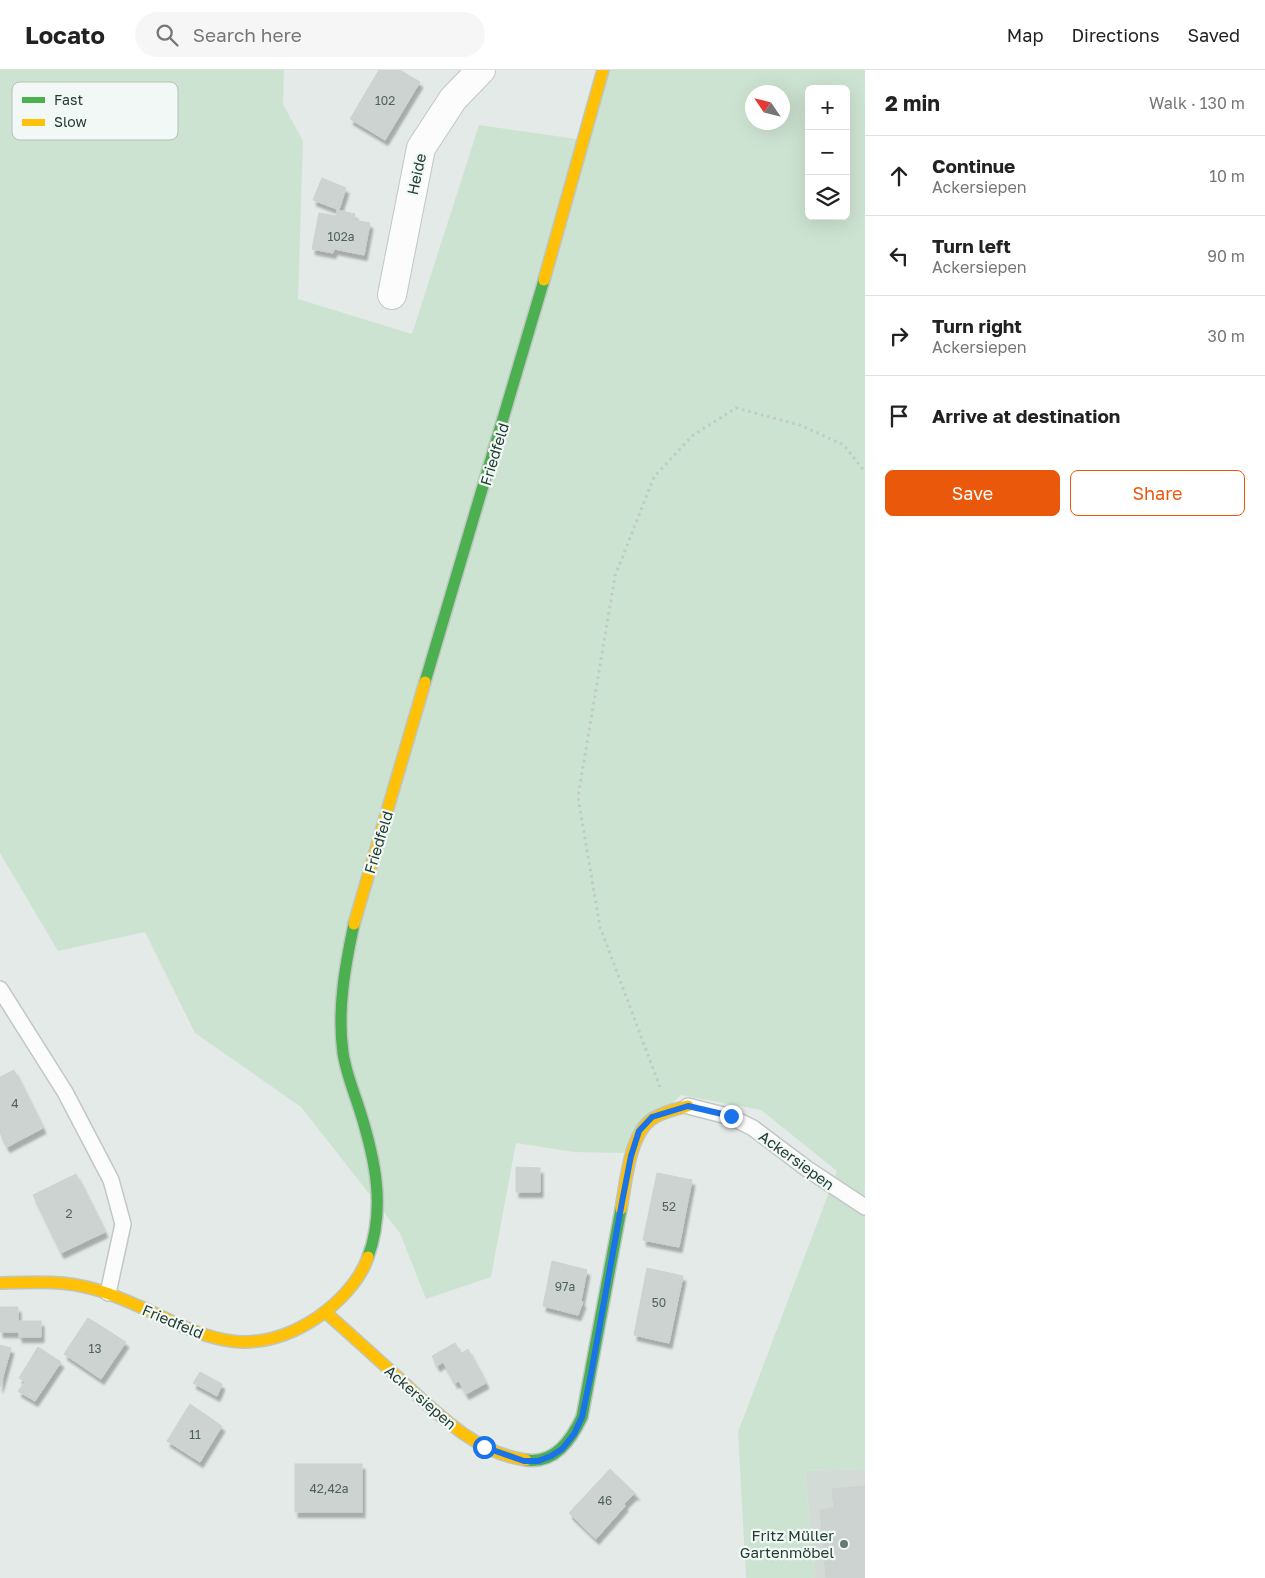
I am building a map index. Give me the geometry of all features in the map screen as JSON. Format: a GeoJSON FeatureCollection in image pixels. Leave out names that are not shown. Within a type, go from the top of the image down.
{"type":"FeatureCollection","features":[{"type":"Feature","properties":{"kind":"street","name":"Friedfeld"},"geometry":{"type":"LineString","coordinates":[[0,1283],[64,1282],[108,1293],[190,1331],[221,1340],[249,1343],[269,1339],[303,1327],[344,1296],[359,1277],[373,1246],[380,1212],[373,1159],[345,1064],[342,1045],[341,1003],[347,955],[357,911],[531,328],[603,70]]}},
{"type":"Feature","properties":{"kind":"street","name":"Heide"},"geometry":{"type":"LineString","coordinates":[[392,295],[421,148],[453,99],[480,71]]}},
{"type":"Feature","properties":{"kind":"street","name":"Ackersiepen"},"geometry":{"type":"LineString","coordinates":[[325,1312],[455,1428],[484,1447],[524,1461],[538,1461],[551,1456],[562,1449],[574,1434],[582,1417],[631,1156],[639,1131],[652,1117],[688,1106]]}},
{"type":"Feature","properties":{"kind":"lane"},"geometry":{"type":"LineString","coordinates":[[0,989],[65,1092],[111,1180],[123,1224],[108,1293]]}},
{"type":"Feature","properties":{"kind":"lane","name":"Ackersiepen"},"geometry":{"type":"LineString","coordinates":[[688,1106],[731,1116],[753,1128],[806,1168],[865,1208]]}},
{"type":"Feature","properties":{"kind":"path"},"geometry":{"type":"LineString","coordinates":[[688,1106],[664,1099],[600,927],[578,797],[615,576],[654,478],[692,436],[736,408],[800,425],[844,446],[865,472]]}},
{"type":"Feature","properties":{"kind":"shaded area","name":"Fritz Müller Gartenmöbel"},"geometry":{"type":"Polygon","coordinates":[[[865,1469],[865,1578],[815,1578],[805,1471],[865,1469]]]}},
{"type":"Feature","properties":{"kind":"green space"},"geometry":{"type":"Polygon","coordinates":[[[0,70],[284,70],[283,104],[303,141],[298,299],[412,334],[479,125],[584,140],[603,70],[865,70],[865,1469],[805,1471],[815,1578],[746,1578],[738,1432],[837,1171],[761,1110],[681,1095],[623,1153],[574,1152],[516,1143],[491,1277],[426,1299],[400,1233],[301,1107],[195,1033],[145,932],[58,951],[0,853],[0,70]]]}},
{"type":"Feature","properties":{"kind":"building"},"geometry":{"type":"Polygon","coordinates":[[[379,70],[400,70],[420,82],[385,140],[350,119],[379,70]]]}},
{"type":"Feature","properties":{"kind":"building"},"geometry":{"type":"Polygon","coordinates":[[[322,178],[346,188],[339,210],[313,200],[322,178]]]}},
{"type":"Feature","properties":{"kind":"building"},"geometry":{"type":"Polygon","coordinates":[[[337,210],[355,214],[354,220],[370,223],[364,255],[334,249],[333,253],[312,249],[319,213],[336,216],[337,210]]]}},
{"type":"Feature","properties":{"kind":"building"},"geometry":{"type":"Polygon","coordinates":[[[14,1070],[43,1128],[7,1147],[0,1133],[0,1077],[14,1070]]]}},
{"type":"Feature","properties":{"kind":"building"},"geometry":{"type":"Polygon","coordinates":[[[516,1167],[540,1168],[540,1192],[516,1192],[516,1167]]]}},
{"type":"Feature","properties":{"kind":"building"},"geometry":{"type":"Polygon","coordinates":[[[657,1173],[692,1180],[679,1247],[643,1240],[657,1173]]]}},
{"type":"Feature","properties":{"kind":"building"},"geometry":{"type":"Polygon","coordinates":[[[76,1174],[105,1232],[61,1253],[33,1195],[76,1174]]]}},
{"type":"Feature","properties":{"kind":"building"},"geometry":{"type":"Polygon","coordinates":[[[552,1261],[587,1270],[581,1301],[583,1302],[578,1315],[543,1306],[552,1261]]]}},
{"type":"Feature","properties":{"kind":"building"},"geometry":{"type":"Polygon","coordinates":[[[647,1268],[683,1276],[669,1343],[634,1335],[647,1268]]]}},
{"type":"Feature","properties":{"kind":"building"},"geometry":{"type":"Polygon","coordinates":[[[0,1307],[18,1307],[18,1321],[41,1321],[41,1337],[19,1337],[19,1332],[0,1332],[0,1307]]]}},
{"type":"Feature","properties":{"kind":"building"},"geometry":{"type":"Polygon","coordinates":[[[88,1318],[126,1342],[101,1379],[64,1354],[88,1318]]]}},
{"type":"Feature","properties":{"kind":"building"},"geometry":{"type":"Polygon","coordinates":[[[455,1343],[461,1354],[468,1349],[486,1383],[466,1394],[459,1381],[455,1383],[443,1362],[437,1366],[432,1356],[455,1343]]]}},
{"type":"Feature","properties":{"kind":"building"},"geometry":{"type":"Polygon","coordinates":[[[0,1345],[11,1348],[0,1387],[0,1345]]]}},
{"type":"Feature","properties":{"kind":"building"},"geometry":{"type":"Polygon","coordinates":[[[38,1347],[61,1362],[35,1401],[18,1391],[25,1382],[19,1378],[38,1347]]]}},
{"type":"Feature","properties":{"kind":"building"},"geometry":{"type":"Polygon","coordinates":[[[200,1372],[222,1384],[217,1396],[193,1383],[200,1372]]]}},
{"type":"Feature","properties":{"kind":"building"},"geometry":{"type":"Polygon","coordinates":[[[190,1404],[222,1426],[200,1462],[167,1441],[190,1404]]]}},
{"type":"Feature","properties":{"kind":"building"},"geometry":{"type":"Polygon","coordinates":[[[295,1464],[362,1464],[362,1512],[295,1512],[295,1464]]]}},
{"type":"Feature","properties":{"kind":"building"},"geometry":{"type":"Polygon","coordinates":[[[610,1469],[637,1495],[634,1494],[624,1504],[625,1506],[596,1539],[569,1513],[610,1469]]]}},
{"type":"Feature","properties":{"kind":"building","name":"Fritz Müller Gartenmöbel"},"geometry":{"type":"Polygon","coordinates":[[[865,1486],[865,1578],[826,1578],[820,1510],[834,1508],[832,1489],[865,1486]]]}},
{"type":"Feature","properties":{"kind":"traffic: fast"},"geometry":{"type":"LineString","coordinates":[[425,682],[544,280]]}},
{"type":"Feature","properties":{"kind":"traffic: fast"},"geometry":{"type":"LineString","coordinates":[[354,924],[341,1004],[341,1037],[346,1068],[374,1165],[377,1202],[376,1220],[368,1257]]}},
{"type":"Feature","properties":{"kind":"traffic: fast"},"geometry":{"type":"LineString","coordinates":[[526,1460],[545,1458],[561,1449],[573,1434],[582,1417],[621,1209]]}},
{"type":"Feature","properties":{"kind":"traffic: slow"},"geometry":{"type":"LineString","coordinates":[[544,280],[603,70]]}},
{"type":"Feature","properties":{"kind":"traffic: slow"},"geometry":{"type":"LineString","coordinates":[[354,924],[425,682]]}},
{"type":"Feature","properties":{"kind":"traffic: slow"},"geometry":{"type":"LineString","coordinates":[[621,1209],[633,1148],[644,1126],[660,1114],[688,1106]]}},
{"type":"Feature","properties":{"kind":"traffic: slow"},"geometry":{"type":"LineString","coordinates":[[0,1283],[48,1282],[83,1286],[124,1300],[204,1334],[230,1341],[257,1341],[286,1334],[326,1311],[354,1283],[368,1257]]}},
{"type":"Feature","properties":{"kind":"traffic: slow"},"geometry":{"type":"LineString","coordinates":[[325,1312],[454,1427],[488,1448],[507,1456],[526,1460]]}},
{"type":"Feature","properties":{"kind":"place","name":"Fritz Müller Gartenmöbel"},"geometry":{"type":"Point","coordinates":[844,1544]}},
{"type":"Feature","properties":{"kind":"route"},"geometry":{"type":"LineString","coordinates":[[484,1447],[524,1461],[538,1461],[562,1449],[574,1434],[582,1417],[631,1156],[639,1131],[652,1117],[688,1106],[731,1116]]}}]}
